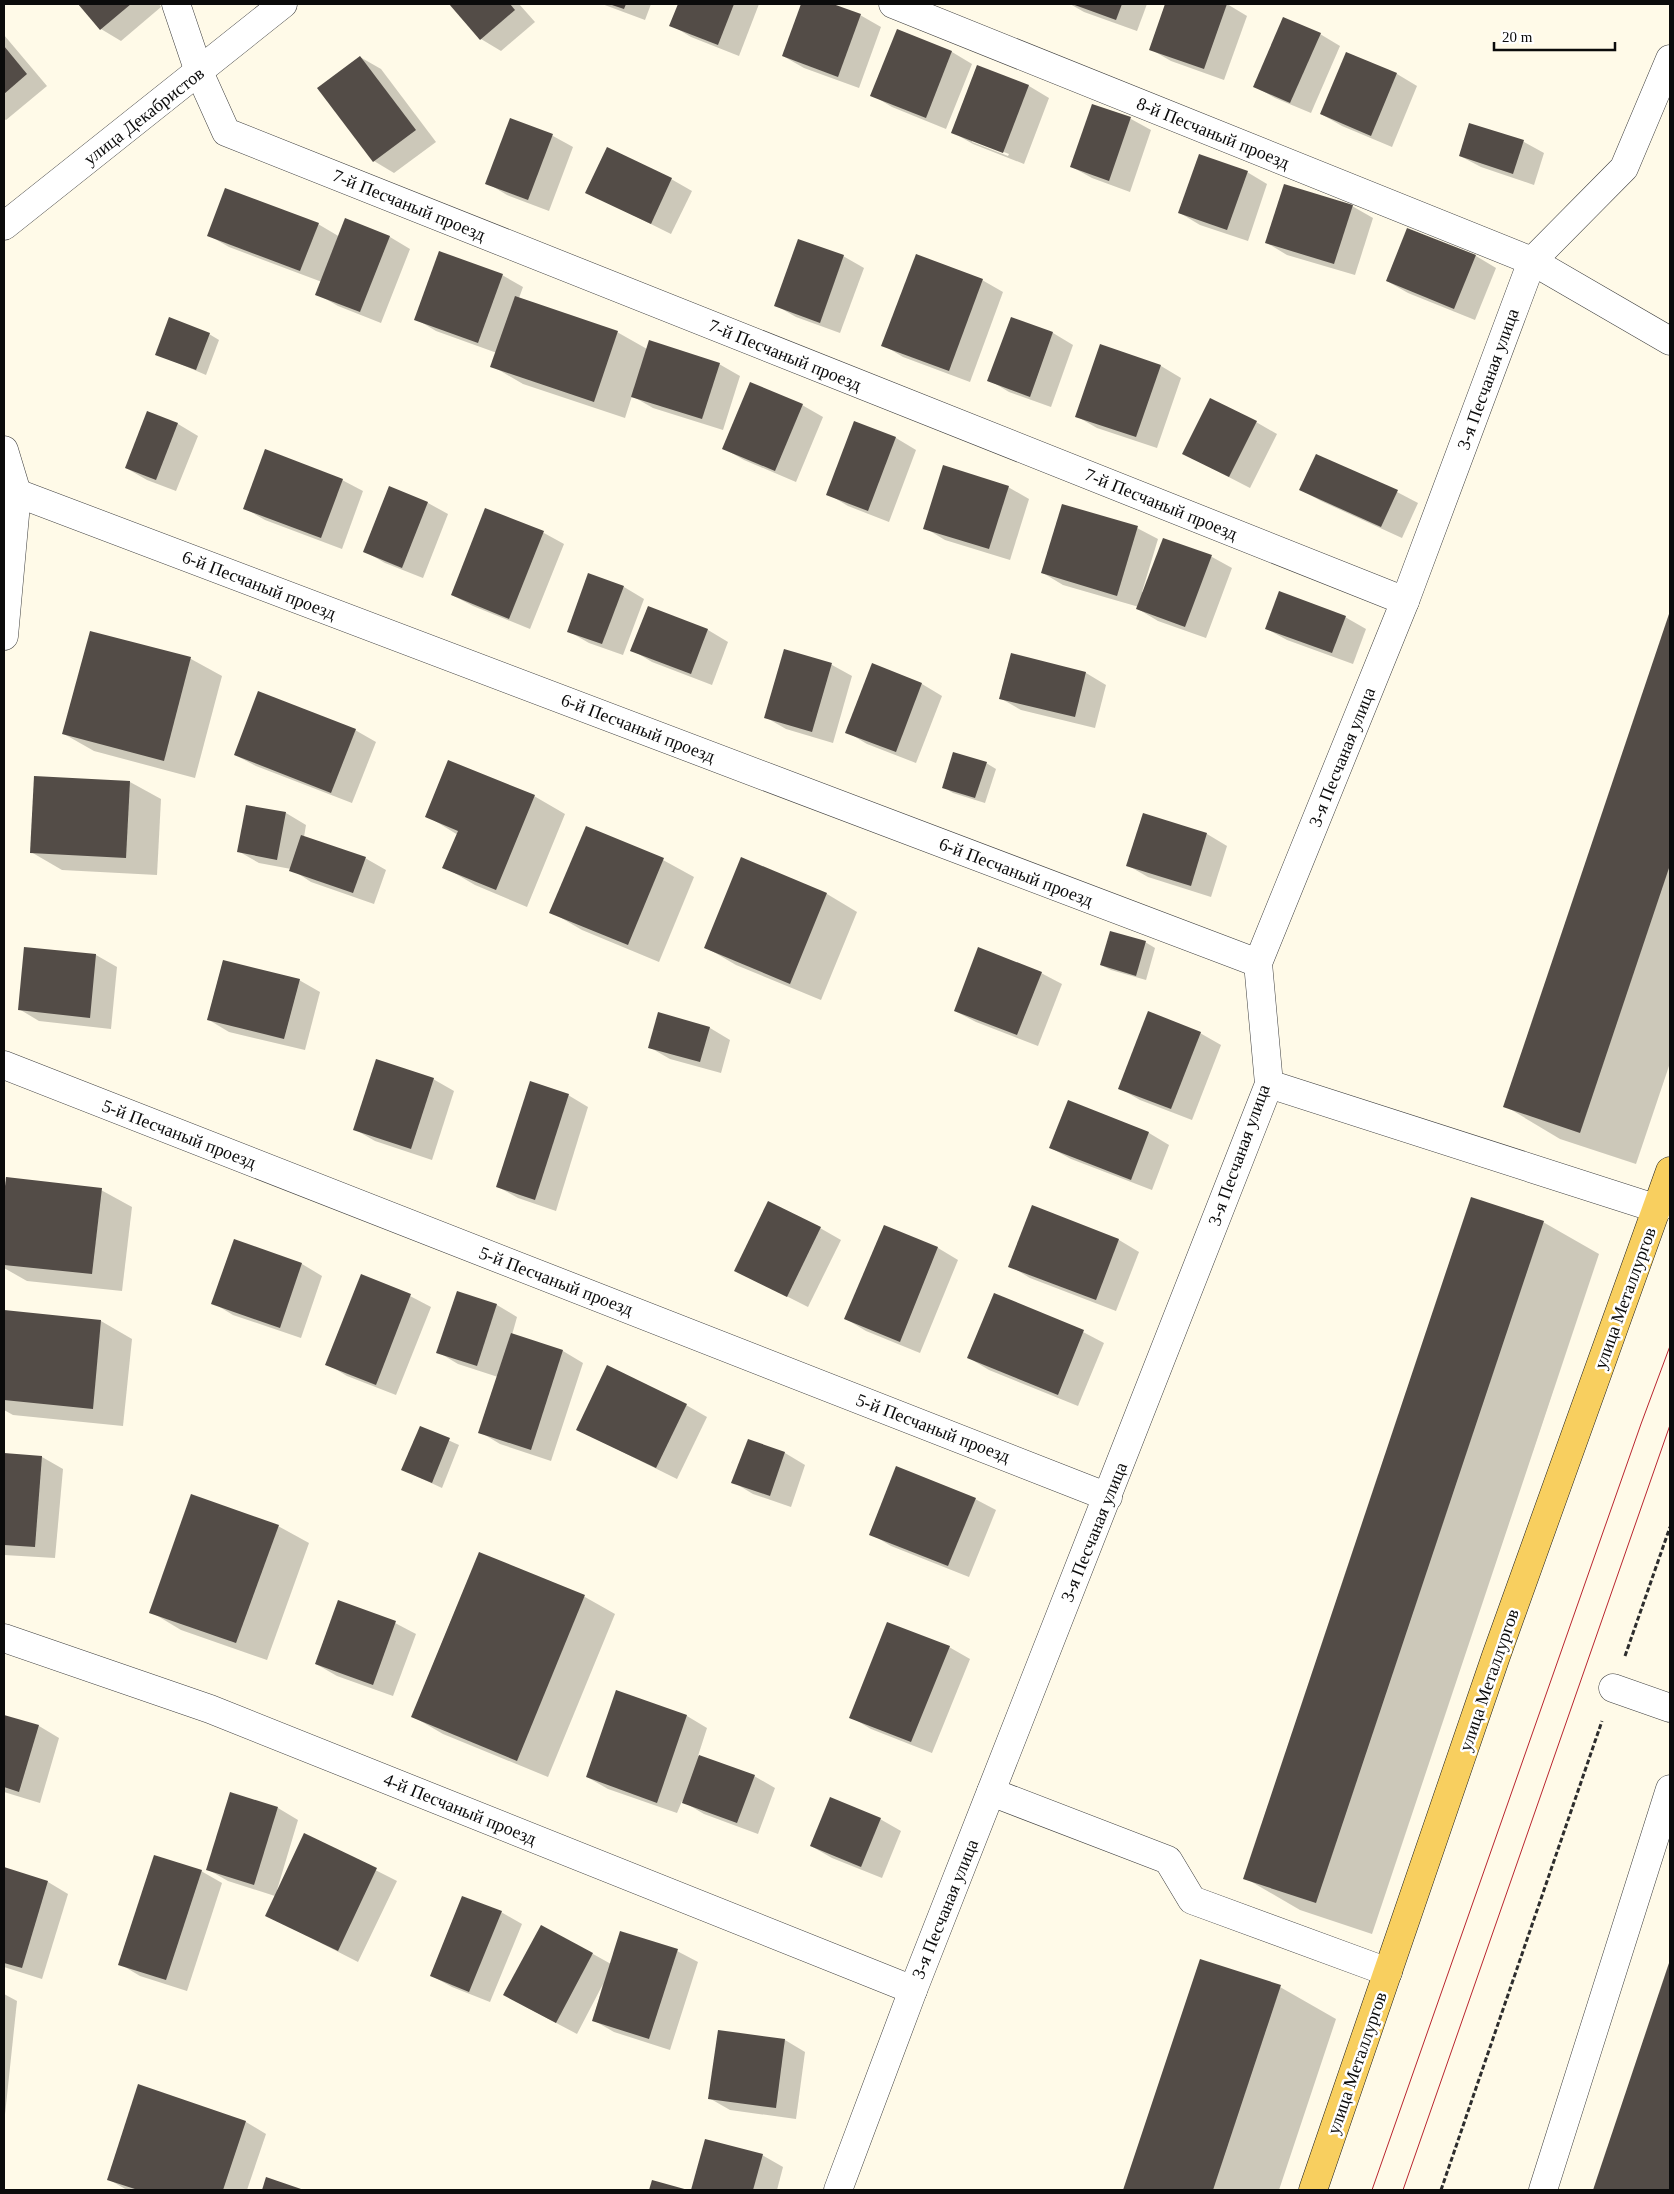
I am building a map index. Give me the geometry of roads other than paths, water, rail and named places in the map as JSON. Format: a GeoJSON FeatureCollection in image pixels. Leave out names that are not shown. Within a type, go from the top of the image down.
{"type":"FeatureCollection","features":[{"type":"Feature","properties":{"kind":"main road","name":"улица Металлургов"},"geometry":{"type":"LineString","coordinates":[[1313,2190],[1496,1656],[1670,1171]]}},
{"type":"Feature","properties":{"kind":"street","name":"7-й Песчаный проезд"},"geometry":{"type":"LineString","coordinates":[[176,4],[199,72],[226,132],[1405,602]]}},
{"type":"Feature","properties":{"kind":"street","name":"улица Декабристов"},"geometry":{"type":"LineString","coordinates":[[4,226],[283,4]]}},
{"type":"Feature","properties":{"kind":"street","name":"8-й Песчаный проезд"},"geometry":{"type":"LineString","coordinates":[[893,4],[1532,262],[1670,341]]}},
{"type":"Feature","properties":{"kind":"street","name":"3-я Песчаная улица"},"geometry":{"type":"LineString","coordinates":[[838,2190],[913,1990],[1269,1084],[1258,963],[1405,602],[1532,262],[1624,168],[1670,59]]}},
{"type":"Feature","properties":{"kind":"street"},"geometry":{"type":"LineString","coordinates":[[4,450],[17,494],[4,636]]}},
{"type":"Feature","properties":{"kind":"street","name":"6-й Песчаный проезд"},"geometry":{"type":"LineString","coordinates":[[17,494],[1258,963]]}},
{"type":"Feature","properties":{"kind":"street","name":"5-й Песчаный проезд"},"geometry":{"type":"LineString","coordinates":[[4,1065],[1108,1497]]}},
{"type":"Feature","properties":{"kind":"street"},"geometry":{"type":"LineString","coordinates":[[1269,1084],[1658,1208]]}},
{"type":"Feature","properties":{"kind":"street","name":"4-й Песчаный проезд"},"geometry":{"type":"LineString","coordinates":[[4,1638],[210,1709],[913,1990]]}},
{"type":"Feature","properties":{"kind":"street"},"geometry":{"type":"LineString","coordinates":[[1613,1688],[1670,1708]]}},
{"type":"Feature","properties":{"kind":"street"},"geometry":{"type":"LineString","coordinates":[[1543,2190],[1670,1789]]}},
{"type":"Feature","properties":{"kind":"street"},"geometry":{"type":"LineString","coordinates":[[991,1792],[1168,1860],[1192,1900],[1388,1972]]}},
{"type":"Feature","properties":{"kind":"tram line"},"geometry":{"type":"LineString","coordinates":[[1372,2190],[1670,1346]]}},
{"type":"Feature","properties":{"kind":"tram line"},"geometry":{"type":"LineString","coordinates":[[1403,2190],[1670,1425]]}}]}
